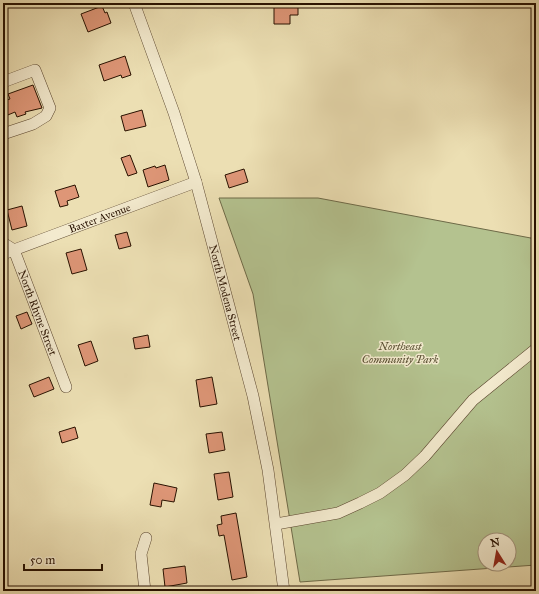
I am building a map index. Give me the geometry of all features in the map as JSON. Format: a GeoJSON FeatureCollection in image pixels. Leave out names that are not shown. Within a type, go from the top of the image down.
{"type":"FeatureCollection","features":[{"type":"Feature","properties":{"kind":"street","name":"North Modena Street"},"geometry":{"type":"LineString","coordinates":[[134,3],[174,113],[196,182],[254,396],[268,470],[284,591]]}},
{"type":"Feature","properties":{"kind":"street"},"geometry":{"type":"LineString","coordinates":[[3,82],[35,70],[50,108],[46,116],[33,124],[3,134]]}},
{"type":"Feature","properties":{"kind":"street","name":"Baxter Avenue"},"geometry":{"type":"LineString","coordinates":[[8,252],[196,182]]}},
{"type":"Feature","properties":{"kind":"street"},"geometry":{"type":"LineString","coordinates":[[3,242],[8,252]]}},
{"type":"Feature","properties":{"kind":"street","name":"North Rhyne Street"},"geometry":{"type":"LineString","coordinates":[[8,252],[66,386]]}},
{"type":"Feature","properties":{"kind":"street"},"geometry":{"type":"LineString","coordinates":[[276,524],[338,513],[360,504],[380,493],[405,475],[425,456],[473,400],[536,349]]}},
{"type":"Feature","properties":{"kind":"street"},"geometry":{"type":"LineString","coordinates":[[145,591],[141,554],[146,538]]}},
{"type":"Feature","properties":{"kind":"green space","name":"Northeast Community Park"},"geometry":{"type":"Polygon","coordinates":[[[219,198],[318,198],[536,239],[536,565],[517,566],[517,532],[477,532],[477,569],[300,582],[253,294],[219,198]]]}},
{"type":"Feature","properties":{"kind":"building"},"geometry":{"type":"Polygon","coordinates":[[[274,3],[286,3],[292,4],[292,6],[298,6],[298,15],[290,15],[290,24],[274,24],[274,3]]]}},
{"type":"Feature","properties":{"kind":"building"},"geometry":{"type":"Polygon","coordinates":[[[102,6],[105,13],[107,12],[111,23],[88,32],[81,14],[102,6]]]}},
{"type":"Feature","properties":{"kind":"building"},"geometry":{"type":"Polygon","coordinates":[[[125,56],[131,75],[122,78],[121,75],[104,81],[99,65],[125,56]]]}},
{"type":"Feature","properties":{"kind":"building"},"geometry":{"type":"Polygon","coordinates":[[[33,85],[42,108],[25,112],[26,114],[17,117],[15,112],[3,117],[3,101],[10,99],[8,94],[33,85]]]}},
{"type":"Feature","properties":{"kind":"building"},"geometry":{"type":"Polygon","coordinates":[[[142,110],[146,126],[125,131],[121,116],[142,110]]]}},
{"type":"Feature","properties":{"kind":"building"},"geometry":{"type":"Polygon","coordinates":[[[130,155],[137,173],[128,176],[121,158],[130,155]]]}},
{"type":"Feature","properties":{"kind":"building"},"geometry":{"type":"Polygon","coordinates":[[[165,165],[169,180],[148,187],[143,170],[155,166],[156,168],[165,165]]]}},
{"type":"Feature","properties":{"kind":"building"},"geometry":{"type":"Polygon","coordinates":[[[244,169],[248,182],[229,188],[225,175],[244,169]]]}},
{"type":"Feature","properties":{"kind":"building"},"geometry":{"type":"Polygon","coordinates":[[[75,185],[79,197],[67,201],[68,205],[60,207],[55,191],[75,185]]]}},
{"type":"Feature","properties":{"kind":"building"},"geometry":{"type":"Polygon","coordinates":[[[22,206],[27,226],[12,230],[7,210],[22,206]]]}},
{"type":"Feature","properties":{"kind":"building"},"geometry":{"type":"Polygon","coordinates":[[[127,232],[131,246],[119,249],[115,235],[127,232]]]}},
{"type":"Feature","properties":{"kind":"building"},"geometry":{"type":"Polygon","coordinates":[[[81,249],[87,270],[72,274],[66,253],[81,249]]]}},
{"type":"Feature","properties":{"kind":"building"},"geometry":{"type":"Polygon","coordinates":[[[27,312],[32,324],[21,329],[16,316],[27,312]]]}},
{"type":"Feature","properties":{"kind":"building"},"geometry":{"type":"Polygon","coordinates":[[[148,335],[150,347],[135,349],[133,338],[148,335]]]}},
{"type":"Feature","properties":{"kind":"building"},"geometry":{"type":"Polygon","coordinates":[[[91,341],[98,361],[85,366],[78,345],[91,341]]]}},
{"type":"Feature","properties":{"kind":"building"},"geometry":{"type":"Polygon","coordinates":[[[49,377],[54,389],[34,397],[29,385],[49,377]]]}},
{"type":"Feature","properties":{"kind":"building"},"geometry":{"type":"Polygon","coordinates":[[[212,377],[217,404],[200,407],[196,380],[212,377]]]}},
{"type":"Feature","properties":{"kind":"building"},"geometry":{"type":"Polygon","coordinates":[[[75,427],[78,438],[62,443],[59,432],[75,427]]]}},
{"type":"Feature","properties":{"kind":"building"},"geometry":{"type":"Polygon","coordinates":[[[222,432],[225,450],[209,453],[206,434],[222,432]]]}},
{"type":"Feature","properties":{"kind":"building"},"geometry":{"type":"Polygon","coordinates":[[[229,472],[233,497],[218,500],[214,474],[229,472]]]}},
{"type":"Feature","properties":{"kind":"building"},"geometry":{"type":"Polygon","coordinates":[[[154,483],[177,488],[174,502],[162,500],[161,507],[150,505],[154,483]]]}},
{"type":"Feature","properties":{"kind":"building"},"geometry":{"type":"Polygon","coordinates":[[[236,513],[247,577],[232,580],[224,535],[219,536],[217,525],[222,524],[221,516],[236,513]]]}},
{"type":"Feature","properties":{"kind":"building"},"geometry":{"type":"Polygon","coordinates":[[[185,566],[187,583],[165,587],[163,569],[185,566]]]}}]}
